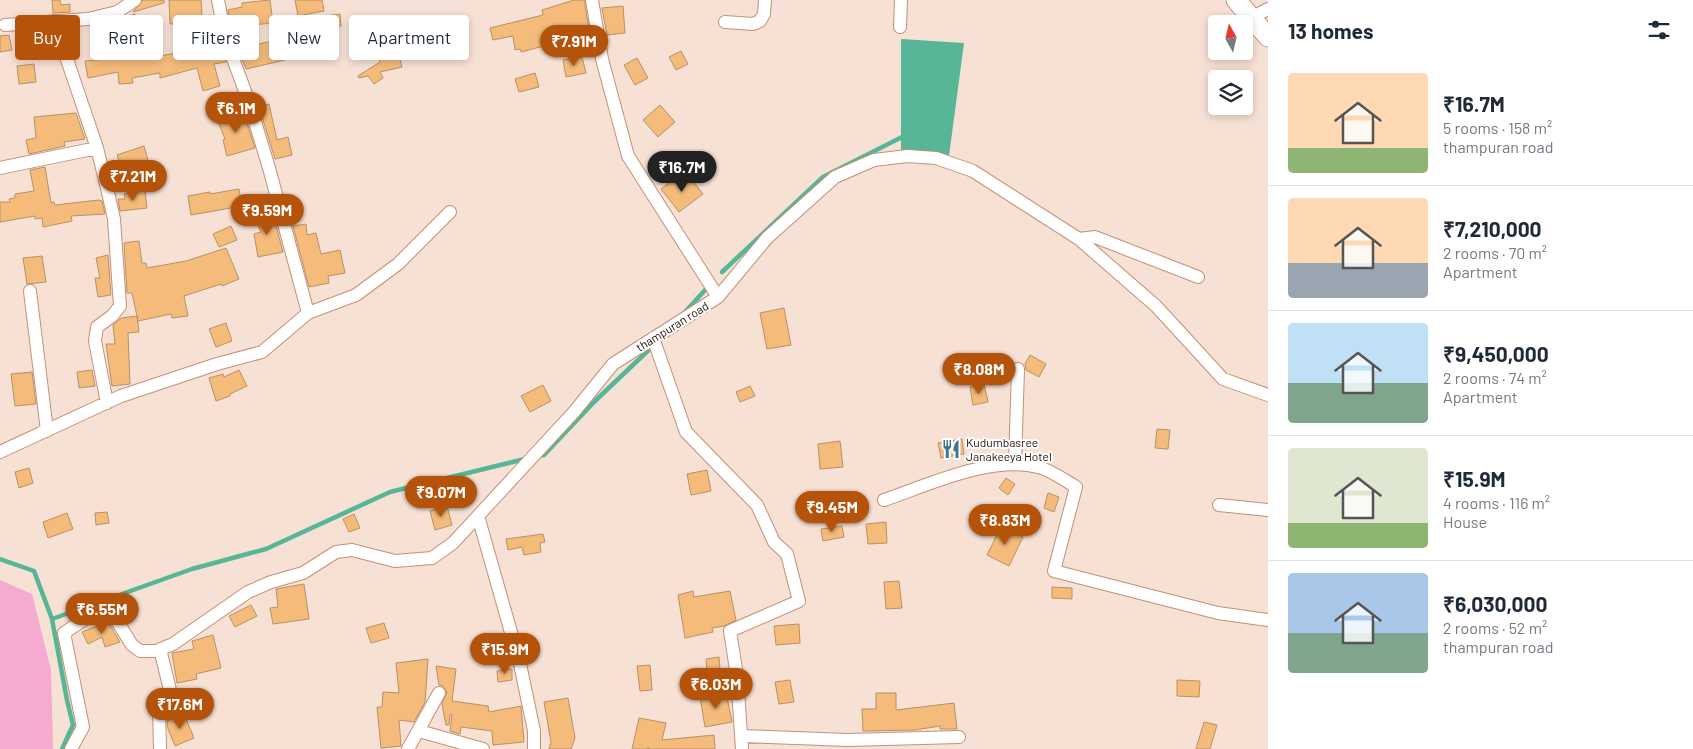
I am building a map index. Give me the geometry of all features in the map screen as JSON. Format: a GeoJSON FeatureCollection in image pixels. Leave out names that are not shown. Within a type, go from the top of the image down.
{"type":"FeatureCollection","features":[{"type":"Feature","properties":{"kind":"street"},"geometry":{"type":"LineString","coordinates":[[80,19],[117,12],[136,0]]}},
{"type":"Feature","properties":{"kind":"street"},"geometry":{"type":"LineString","coordinates":[[218,0],[225,37],[249,102],[274,184],[308,313]]}},
{"type":"Feature","properties":{"kind":"street"},"geometry":{"type":"LineString","coordinates":[[592,0],[602,59],[628,156],[718,297]]}},
{"type":"Feature","properties":{"kind":"street"},"geometry":{"type":"LineString","coordinates":[[725,22],[753,24],[760,21],[764,14],[765,0]]}},
{"type":"Feature","properties":{"kind":"street"},"geometry":{"type":"LineString","coordinates":[[900,27],[901,0]]}},
{"type":"Feature","properties":{"kind":"street"},"geometry":{"type":"LineString","coordinates":[[1236,0],[1260,13],[1268,37]]}},
{"type":"Feature","properties":{"kind":"street"},"geometry":{"type":"LineString","coordinates":[[5,24],[15,23]]}},
{"type":"Feature","properties":{"kind":"street"},"geometry":{"type":"LineString","coordinates":[[67,60],[97,148],[114,219],[120,306],[112,316],[97,327],[95,334],[107,403]]}},
{"type":"Feature","properties":{"kind":"street"},"geometry":{"type":"LineString","coordinates":[[0,168],[97,148]]}},
{"type":"Feature","properties":{"kind":"street","name":"thampuran road"},"geometry":{"type":"LineString","coordinates":[[160,649],[187,635],[248,592],[271,582],[303,573],[336,552],[352,550],[395,561],[432,558],[453,543],[574,412],[613,364],[718,297],[768,238],[835,177],[874,160],[908,156],[936,158],[973,171],[1079,239],[1156,306],[1222,378],[1268,395]]}},
{"type":"Feature","properties":{"kind":"street"},"geometry":{"type":"LineString","coordinates":[[0,452],[121,396],[216,364],[262,352],[308,313],[356,295],[398,264],[450,212]]}},
{"type":"Feature","properties":{"kind":"street"},"geometry":{"type":"LineString","coordinates":[[1079,239],[1096,237],[1198,276]]}},
{"type":"Feature","properties":{"kind":"street"},"geometry":{"type":"LineString","coordinates":[[30,291],[47,431]]}},
{"type":"Feature","properties":{"kind":"street"},"geometry":{"type":"LineString","coordinates":[[653,339],[686,432],[757,505],[774,542],[787,554],[799,602],[730,631],[737,676],[742,743],[848,740],[920,743],[959,737]]}},
{"type":"Feature","properties":{"kind":"street"},"geometry":{"type":"LineString","coordinates":[[1015,463],[1018,369]]}},
{"type":"Feature","properties":{"kind":"street"},"geometry":{"type":"LineString","coordinates":[[884,500],[964,473],[1015,463],[1039,467],[1076,487],[1054,571],[1218,613],[1268,620]]}},
{"type":"Feature","properties":{"kind":"street"},"geometry":{"type":"LineString","coordinates":[[1219,505],[1268,510]]}},
{"type":"Feature","properties":{"kind":"street"},"geometry":{"type":"LineString","coordinates":[[478,516],[520,664],[534,732],[534,749]]}},
{"type":"Feature","properties":{"kind":"street"},"geometry":{"type":"LineString","coordinates":[[71,749],[83,727],[64,633],[95,612],[105,608],[112,613],[132,645],[140,651],[160,649],[170,690],[159,709],[160,749]]}},
{"type":"Feature","properties":{"kind":"street"},"geometry":{"type":"LineString","coordinates":[[408,749],[439,693]]}},
{"type":"Feature","properties":{"kind":"street"},"geometry":{"type":"LineString","coordinates":[[419,731],[483,749]]}},
{"type":"Feature","properties":{"kind":"shaded area"},"geometry":{"type":"Polygon","coordinates":[[[901,39],[964,43],[949,156],[901,151],[901,39]]]}},
{"type":"Feature","properties":{"kind":"shaded area"},"geometry":{"type":"Polygon","coordinates":[[[0,580],[32,594],[51,670],[53,749],[0,749],[0,580]]]}},
{"type":"Feature","properties":{"kind":"building"},"geometry":{"type":"Polygon","coordinates":[[[52,0],[60,0],[61,5],[70,4],[70,12],[53,13],[52,0]]]}},
{"type":"Feature","properties":{"kind":"building"},"geometry":{"type":"Polygon","coordinates":[[[143,0],[164,0],[164,3],[133,12],[143,0]]]}},
{"type":"Feature","properties":{"kind":"building"},"geometry":{"type":"Polygon","coordinates":[[[169,0],[201,0],[202,15],[173,15],[173,24],[170,24],[169,0]]]}},
{"type":"Feature","properties":{"kind":"building"},"geometry":{"type":"Polygon","coordinates":[[[270,0],[272,15],[269,15],[269,23],[259,24],[259,15],[229,15],[228,10],[242,7],[242,3],[270,0]]]}},
{"type":"Feature","properties":{"kind":"building"},"geometry":{"type":"Polygon","coordinates":[[[295,0],[322,0],[324,11],[298,15],[295,0]]]}},
{"type":"Feature","properties":{"kind":"building"},"geometry":{"type":"Polygon","coordinates":[[[574,0],[584,0],[590,34],[521,52],[520,49],[515,50],[513,36],[493,40],[490,28],[543,15],[542,10],[574,0]]]}},
{"type":"Feature","properties":{"kind":"building"},"geometry":{"type":"Polygon","coordinates":[[[623,6],[625,33],[607,35],[602,8],[623,6]]]}},
{"type":"Feature","properties":{"kind":"building"},"geometry":{"type":"Polygon","coordinates":[[[340,14],[341,26],[339,26],[339,15],[333,15],[340,14]]]}},
{"type":"Feature","properties":{"kind":"building"},"geometry":{"type":"Polygon","coordinates":[[[9,35],[12,50],[0,52],[0,36],[9,35]]]}},
{"type":"Feature","properties":{"kind":"building"},"geometry":{"type":"Polygon","coordinates":[[[269,42],[269,60],[285,60],[246,69],[242,60],[259,60],[259,44],[269,42]]]}},
{"type":"Feature","properties":{"kind":"building"},"geometry":{"type":"Polygon","coordinates":[[[681,51],[688,64],[676,70],[669,57],[681,51]]]}},
{"type":"Feature","properties":{"kind":"building"},"geometry":{"type":"Polygon","coordinates":[[[173,54],[173,60],[225,60],[226,62],[214,64],[220,86],[203,91],[197,68],[160,78],[160,73],[132,78],[133,83],[119,84],[118,72],[88,78],[85,61],[163,60],[163,55],[173,54]]]}},
{"type":"Feature","properties":{"kind":"building"},"geometry":{"type":"Polygon","coordinates":[[[582,57],[586,73],[566,77],[563,60],[582,57]]]}},
{"type":"Feature","properties":{"kind":"building"},"geometry":{"type":"Polygon","coordinates":[[[637,58],[648,78],[635,85],[624,65],[637,58]]]}},
{"type":"Feature","properties":{"kind":"building"},"geometry":{"type":"Polygon","coordinates":[[[380,60],[400,60],[402,67],[380,72],[383,78],[374,84],[368,76],[359,78],[358,76],[380,62],[380,60]]]}},
{"type":"Feature","properties":{"kind":"building"},"geometry":{"type":"Polygon","coordinates":[[[34,64],[36,82],[19,84],[17,66],[34,64]]]}},
{"type":"Feature","properties":{"kind":"building"},"geometry":{"type":"Polygon","coordinates":[[[535,73],[539,87],[519,92],[515,79],[535,73]]]}},
{"type":"Feature","properties":{"kind":"building"},"geometry":{"type":"Polygon","coordinates":[[[269,104],[277,140],[288,137],[292,155],[275,159],[259,107],[269,104]]]}},
{"type":"Feature","properties":{"kind":"building"},"geometry":{"type":"Polygon","coordinates":[[[660,105],[675,122],[658,137],[643,120],[660,105]]]}},
{"type":"Feature","properties":{"kind":"building"},"geometry":{"type":"Polygon","coordinates":[[[243,111],[255,148],[227,156],[223,140],[225,139],[218,121],[243,111]]]}},
{"type":"Feature","properties":{"kind":"building"},"geometry":{"type":"Polygon","coordinates":[[[76,113],[85,139],[64,142],[65,146],[29,154],[26,140],[36,138],[34,117],[76,113]]]}},
{"type":"Feature","properties":{"kind":"building"},"geometry":{"type":"Polygon","coordinates":[[[144,146],[149,164],[123,173],[117,155],[144,146]]]}},
{"type":"Feature","properties":{"kind":"building"},"geometry":{"type":"Polygon","coordinates":[[[45,167],[51,203],[54,202],[55,205],[99,200],[102,201],[105,214],[71,216],[72,221],[43,227],[42,218],[35,219],[35,216],[0,222],[0,202],[10,202],[9,199],[15,198],[15,194],[34,191],[30,170],[45,167]]]}},
{"type":"Feature","properties":{"kind":"building"},"geometry":{"type":"Polygon","coordinates":[[[689,176],[703,194],[679,212],[661,189],[677,177],[681,182],[689,176]]]}},
{"type":"Feature","properties":{"kind":"building"},"geometry":{"type":"Polygon","coordinates":[[[239,189],[242,206],[191,215],[188,196],[239,189]]]}},
{"type":"Feature","properties":{"kind":"building"},"geometry":{"type":"Polygon","coordinates":[[[145,191],[147,208],[120,211],[118,199],[125,199],[124,194],[145,191]]]}},
{"type":"Feature","properties":{"kind":"building"},"geometry":{"type":"Polygon","coordinates":[[[268,211],[277,229],[283,252],[258,257],[254,234],[261,232],[254,217],[268,211]]]}},
{"type":"Feature","properties":{"kind":"building"},"geometry":{"type":"Polygon","coordinates":[[[306,224],[307,235],[316,233],[321,254],[340,250],[345,273],[328,276],[329,283],[309,287],[293,226],[306,224]]]}},
{"type":"Feature","properties":{"kind":"building"},"geometry":{"type":"Polygon","coordinates":[[[231,226],[237,240],[219,247],[213,234],[231,226]]]}},
{"type":"Feature","properties":{"kind":"building"},"geometry":{"type":"Polygon","coordinates":[[[139,241],[142,263],[146,263],[147,268],[186,261],[226,248],[239,279],[222,286],[221,284],[184,296],[188,316],[172,318],[171,314],[138,321],[132,293],[127,293],[124,243],[139,241]]]}},
{"type":"Feature","properties":{"kind":"building"},"geometry":{"type":"Polygon","coordinates":[[[108,255],[111,295],[98,297],[95,278],[100,278],[96,258],[108,255]]]}},
{"type":"Feature","properties":{"kind":"building"},"geometry":{"type":"Polygon","coordinates":[[[42,256],[46,282],[27,284],[23,258],[42,256]]]}},
{"type":"Feature","properties":{"kind":"building"},"geometry":{"type":"Polygon","coordinates":[[[784,308],[791,345],[767,349],[760,313],[784,308]]]}},
{"type":"Feature","properties":{"kind":"building"},"geometry":{"type":"Polygon","coordinates":[[[137,316],[139,332],[128,333],[130,384],[112,386],[106,344],[115,344],[113,325],[121,318],[137,316]]]}},
{"type":"Feature","properties":{"kind":"building"},"geometry":{"type":"Polygon","coordinates":[[[226,323],[232,341],[216,347],[209,329],[226,323]]]}},
{"type":"Feature","properties":{"kind":"building"},"geometry":{"type":"Polygon","coordinates":[[[1030,355],[1046,364],[1039,377],[1026,370],[1025,364],[1030,355]]]}},
{"type":"Feature","properties":{"kind":"building"},"geometry":{"type":"Polygon","coordinates":[[[92,370],[95,386],[79,388],[77,372],[92,370]]]}},
{"type":"Feature","properties":{"kind":"building"},"geometry":{"type":"Polygon","coordinates":[[[239,370],[247,386],[230,394],[230,396],[216,401],[209,378],[223,374],[224,377],[239,370]]]}},
{"type":"Feature","properties":{"kind":"building"},"geometry":{"type":"Polygon","coordinates":[[[32,372],[36,404],[15,406],[11,374],[32,372]]]}},
{"type":"Feature","properties":{"kind":"building"},"geometry":{"type":"Polygon","coordinates":[[[984,384],[988,402],[973,405],[970,387],[984,384]]]}},
{"type":"Feature","properties":{"kind":"building"},"geometry":{"type":"Polygon","coordinates":[[[543,385],[551,401],[530,412],[521,396],[543,385]]]}},
{"type":"Feature","properties":{"kind":"building"},"geometry":{"type":"Polygon","coordinates":[[[750,386],[755,396],[740,402],[736,392],[750,386]]]}},
{"type":"Feature","properties":{"kind":"building"},"geometry":{"type":"Polygon","coordinates":[[[1157,429],[1170,430],[1168,449],[1155,448],[1157,429]]]}},
{"type":"Feature","properties":{"kind":"building","name":"Kudumbasree Janakeeya Hotel"},"geometry":{"type":"Polygon","coordinates":[[[962,439],[964,454],[941,458],[938,443],[962,439]]]}},
{"type":"Feature","properties":{"kind":"building"},"geometry":{"type":"Polygon","coordinates":[[[840,441],[843,467],[820,469],[818,444],[840,441]]]}},
{"type":"Feature","properties":{"kind":"building"},"geometry":{"type":"Polygon","coordinates":[[[29,468],[33,483],[19,488],[15,472],[29,468]]]}},
{"type":"Feature","properties":{"kind":"building"},"geometry":{"type":"Polygon","coordinates":[[[707,470],[711,491],[691,495],[687,474],[707,470]]]}},
{"type":"Feature","properties":{"kind":"building"},"geometry":{"type":"Polygon","coordinates":[[[1006,478],[1015,484],[1008,495],[999,488],[1006,478]]]}},
{"type":"Feature","properties":{"kind":"building"},"geometry":{"type":"Polygon","coordinates":[[[1048,493],[1059,497],[1054,512],[1044,508],[1048,493]]]}},
{"type":"Feature","properties":{"kind":"building"},"geometry":{"type":"Polygon","coordinates":[[[858,494],[860,510],[839,512],[838,495],[858,494]]]}},
{"type":"Feature","properties":{"kind":"building"},"geometry":{"type":"Polygon","coordinates":[[[447,506],[452,525],[435,530],[430,511],[447,506]]]}},
{"type":"Feature","properties":{"kind":"building"},"geometry":{"type":"Polygon","coordinates":[[[107,512],[109,523],[96,525],[95,513],[107,512]]]}},
{"type":"Feature","properties":{"kind":"building"},"geometry":{"type":"Polygon","coordinates":[[[67,513],[73,529],[48,538],[43,522],[67,513]]]}},
{"type":"Feature","properties":{"kind":"building"},"geometry":{"type":"Polygon","coordinates":[[[354,514],[360,528],[349,532],[343,519],[354,514]]]}},
{"type":"Feature","properties":{"kind":"building"},"geometry":{"type":"Polygon","coordinates":[[[886,522],[887,543],[868,544],[866,524],[886,522]]]}},
{"type":"Feature","properties":{"kind":"building"},"geometry":{"type":"Polygon","coordinates":[[[842,526],[844,537],[823,541],[821,529],[842,526]]]}},
{"type":"Feature","properties":{"kind":"building"},"geometry":{"type":"Polygon","coordinates":[[[1001,527],[1023,537],[1009,566],[987,555],[1001,527]]]}},
{"type":"Feature","properties":{"kind":"building"},"geometry":{"type":"Polygon","coordinates":[[[543,534],[545,542],[540,543],[541,552],[524,555],[522,547],[508,550],[506,539],[543,534]]]}},
{"type":"Feature","properties":{"kind":"building"},"geometry":{"type":"Polygon","coordinates":[[[899,581],[902,608],[886,609],[884,582],[899,581]]]}},
{"type":"Feature","properties":{"kind":"building"},"geometry":{"type":"Polygon","coordinates":[[[304,584],[309,619],[273,624],[270,608],[278,607],[276,589],[304,584]]]}},
{"type":"Feature","properties":{"kind":"building"},"geometry":{"type":"Polygon","coordinates":[[[1052,587],[1072,588],[1072,599],[1052,598],[1052,587]]]}},
{"type":"Feature","properties":{"kind":"building"},"geometry":{"type":"Polygon","coordinates":[[[693,591],[694,597],[730,591],[736,620],[724,626],[712,628],[713,632],[685,638],[678,595],[693,591]]]}},
{"type":"Feature","properties":{"kind":"building"},"geometry":{"type":"Polygon","coordinates":[[[251,605],[257,616],[235,627],[229,616],[251,605]]]}},
{"type":"Feature","properties":{"kind":"building"},"geometry":{"type":"Polygon","coordinates":[[[108,622],[120,642],[105,647],[102,637],[88,644],[82,632],[108,622]]]}},
{"type":"Feature","properties":{"kind":"building"},"geometry":{"type":"Polygon","coordinates":[[[384,623],[389,638],[371,643],[366,628],[384,623]]]}},
{"type":"Feature","properties":{"kind":"building"},"geometry":{"type":"Polygon","coordinates":[[[799,624],[800,643],[776,645],[774,626],[799,624]]]}},
{"type":"Feature","properties":{"kind":"building"},"geometry":{"type":"Polygon","coordinates":[[[213,635],[221,668],[196,674],[197,679],[177,683],[172,653],[194,649],[192,641],[213,635]]]}},
{"type":"Feature","properties":{"kind":"building"},"geometry":{"type":"Polygon","coordinates":[[[719,657],[720,669],[707,671],[706,659],[719,657]]]}},
{"type":"Feature","properties":{"kind":"building"},"geometry":{"type":"Polygon","coordinates":[[[428,659],[425,702],[414,722],[399,720],[401,746],[381,748],[377,707],[382,707],[383,692],[399,693],[396,663],[428,659]]]}},
{"type":"Feature","properties":{"kind":"building"},"geometry":{"type":"Polygon","coordinates":[[[650,665],[652,690],[640,691],[637,666],[650,665]]]}},
{"type":"Feature","properties":{"kind":"building"},"geometry":{"type":"Polygon","coordinates":[[[436,666],[456,669],[452,701],[488,706],[489,712],[521,706],[524,742],[493,745],[492,731],[461,727],[460,734],[450,731],[452,715],[450,715],[449,725],[446,725],[442,704],[447,692],[443,686],[439,685],[436,666]]]}},
{"type":"Feature","properties":{"kind":"building"},"geometry":{"type":"Polygon","coordinates":[[[512,669],[512,680],[498,682],[497,671],[512,669]]]}},
{"type":"Feature","properties":{"kind":"building"},"geometry":{"type":"Polygon","coordinates":[[[790,680],[794,702],[779,704],[775,682],[790,680]]]}},
{"type":"Feature","properties":{"kind":"building"},"geometry":{"type":"Polygon","coordinates":[[[1177,680],[1200,681],[1199,697],[1177,696],[1177,680]]]}},
{"type":"Feature","properties":{"kind":"building"},"geometry":{"type":"Polygon","coordinates":[[[726,692],[732,722],[705,727],[700,697],[726,692]]]}},
{"type":"Feature","properties":{"kind":"building"},"geometry":{"type":"Polygon","coordinates":[[[876,693],[896,693],[896,710],[954,703],[957,729],[940,729],[940,726],[915,730],[863,731],[862,709],[876,709],[876,693]]]}},
{"type":"Feature","properties":{"kind":"building"},"geometry":{"type":"Polygon","coordinates":[[[568,698],[575,738],[571,749],[549,749],[551,742],[544,702],[568,698]]]}},
{"type":"Feature","properties":{"kind":"building"},"geometry":{"type":"Polygon","coordinates":[[[184,714],[194,738],[175,746],[167,721],[184,714]]]}},
{"type":"Feature","properties":{"kind":"building"},"geometry":{"type":"Polygon","coordinates":[[[639,718],[666,723],[662,740],[714,735],[715,749],[649,749],[648,747],[648,749],[632,749],[639,718]]]}},
{"type":"Feature","properties":{"kind":"building"},"geometry":{"type":"Polygon","coordinates":[[[1204,722],[1217,725],[1210,749],[1196,749],[1204,722]]]}},
{"type":"Feature","properties":{"kind":"waterway"},"geometry":{"type":"LineString","coordinates":[[722,272],[823,177],[906,135]]}},
{"type":"Feature","properties":{"kind":"waterway"},"geometry":{"type":"LineString","coordinates":[[685,312],[706,289]]}},
{"type":"Feature","properties":{"kind":"waterway"},"geometry":{"type":"LineString","coordinates":[[537,456],[544,455],[595,401],[654,345]]}},
{"type":"Feature","properties":{"kind":"waterway"},"geometry":{"type":"LineString","coordinates":[[52,619],[192,569],[266,549],[390,492],[525,459]]}},
{"type":"Feature","properties":{"kind":"waterway"},"geometry":{"type":"LineString","coordinates":[[0,559],[34,571],[52,619],[73,725],[62,749]]}},
{"type":"Feature","properties":{"kind":"place","name":"Kudumbasree Janakeeya Hotel"},"geometry":{"type":"Point","coordinates":[951,449]}}]}
